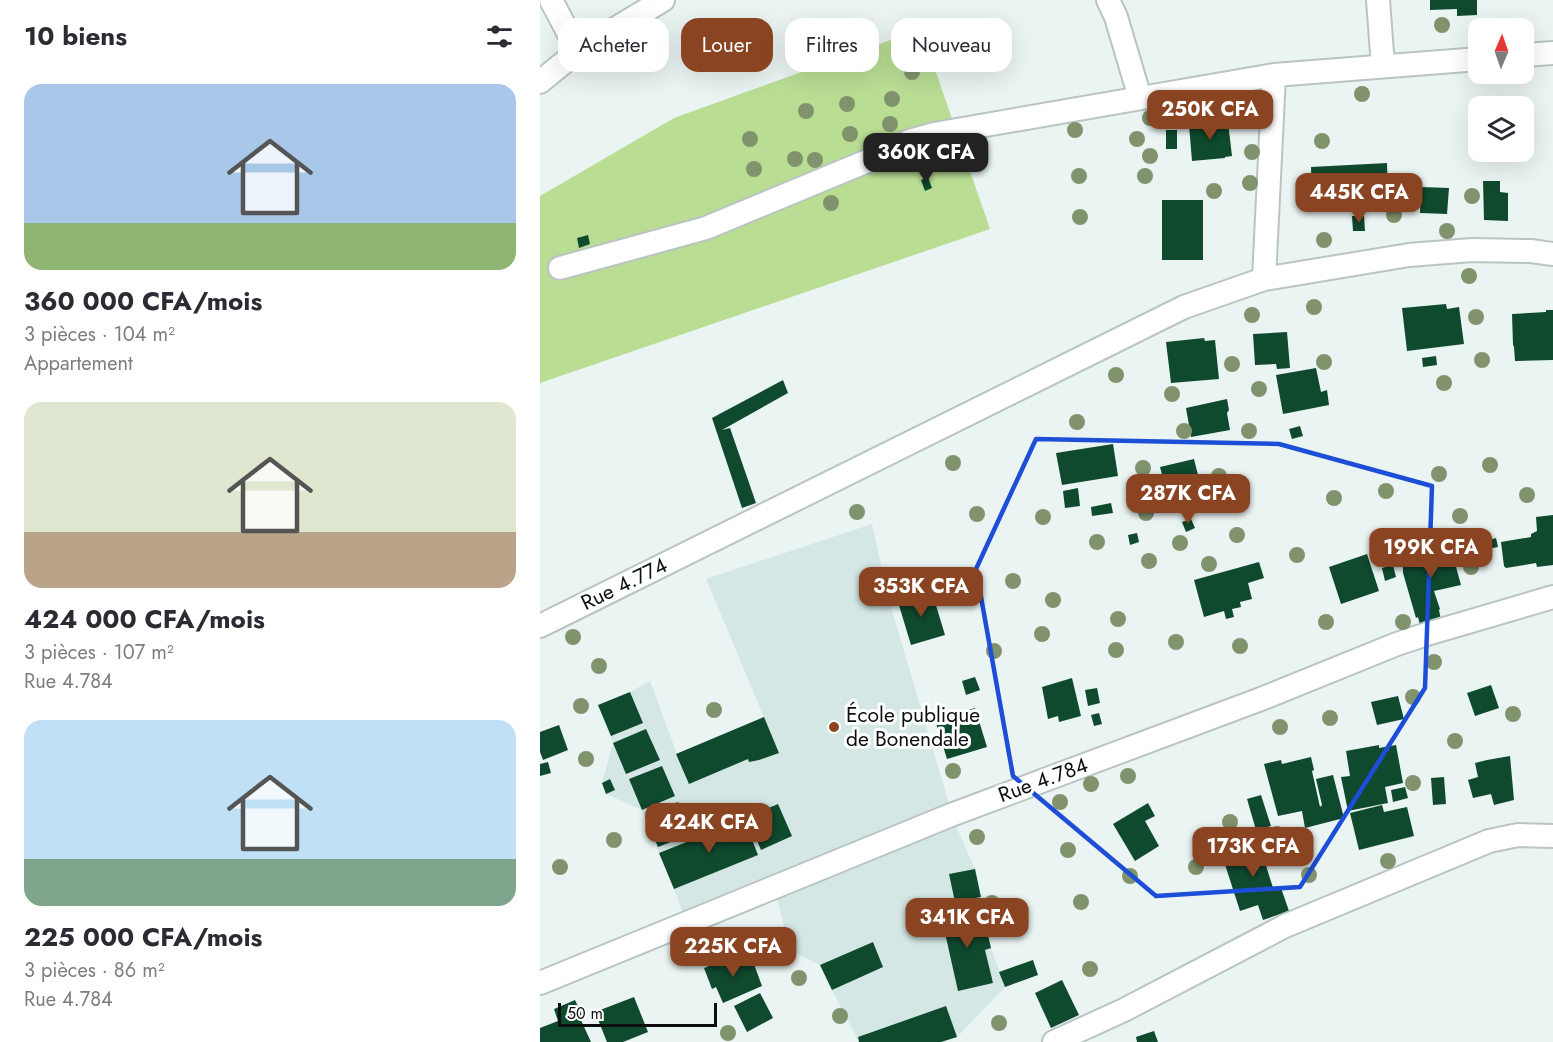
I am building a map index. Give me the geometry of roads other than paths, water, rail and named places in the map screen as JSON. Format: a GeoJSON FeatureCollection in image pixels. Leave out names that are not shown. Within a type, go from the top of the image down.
{"type":"FeatureCollection","features":[{"type":"Feature","properties":{"kind":"street"},"geometry":{"type":"LineString","coordinates":[[551,0],[561,18]]}},
{"type":"Feature","properties":{"kind":"street"},"geometry":{"type":"LineString","coordinates":[[633,18],[663,0]]}},
{"type":"Feature","properties":{"kind":"street"},"geometry":{"type":"LineString","coordinates":[[1108,0],[1116,17],[1140,98]]}},
{"type":"Feature","properties":{"kind":"street"},"geometry":{"type":"LineString","coordinates":[[1378,0],[1383,66]]}},
{"type":"Feature","properties":{"kind":"street"},"geometry":{"type":"LineString","coordinates":[[1534,54],[1553,53]]}},
{"type":"Feature","properties":{"kind":"street"},"geometry":{"type":"LineString","coordinates":[[560,268],[706,228],[873,159],[909,141],[934,134],[1274,75],[1468,60]]}},
{"type":"Feature","properties":{"kind":"street"},"geometry":{"type":"LineString","coordinates":[[540,82],[558,67]]}},
{"type":"Feature","properties":{"kind":"street"},"geometry":{"type":"LineString","coordinates":[[1264,279],[1274,75]]}},
{"type":"Feature","properties":{"kind":"street","name":"Rue 4.774"},"geometry":{"type":"LineString","coordinates":[[540,626],[1184,307],[1264,279],[1409,255],[1472,250],[1531,250],[1553,254]]}},
{"type":"Feature","properties":{"kind":"street","name":"Rue 4.784"},"geometry":{"type":"LineString","coordinates":[[540,983],[951,815],[1261,699],[1397,644],[1553,597]]}},
{"type":"Feature","properties":{"kind":"street"},"geometry":{"type":"LineString","coordinates":[[1054,1042],[1124,1010],[1285,926],[1489,841],[1518,835],[1553,836]]}},
{"type":"Feature","properties":{"kind":"place","name":"École publique de Bonendale"},"geometry":{"type":"Point","coordinates":[834,727]}}]}
